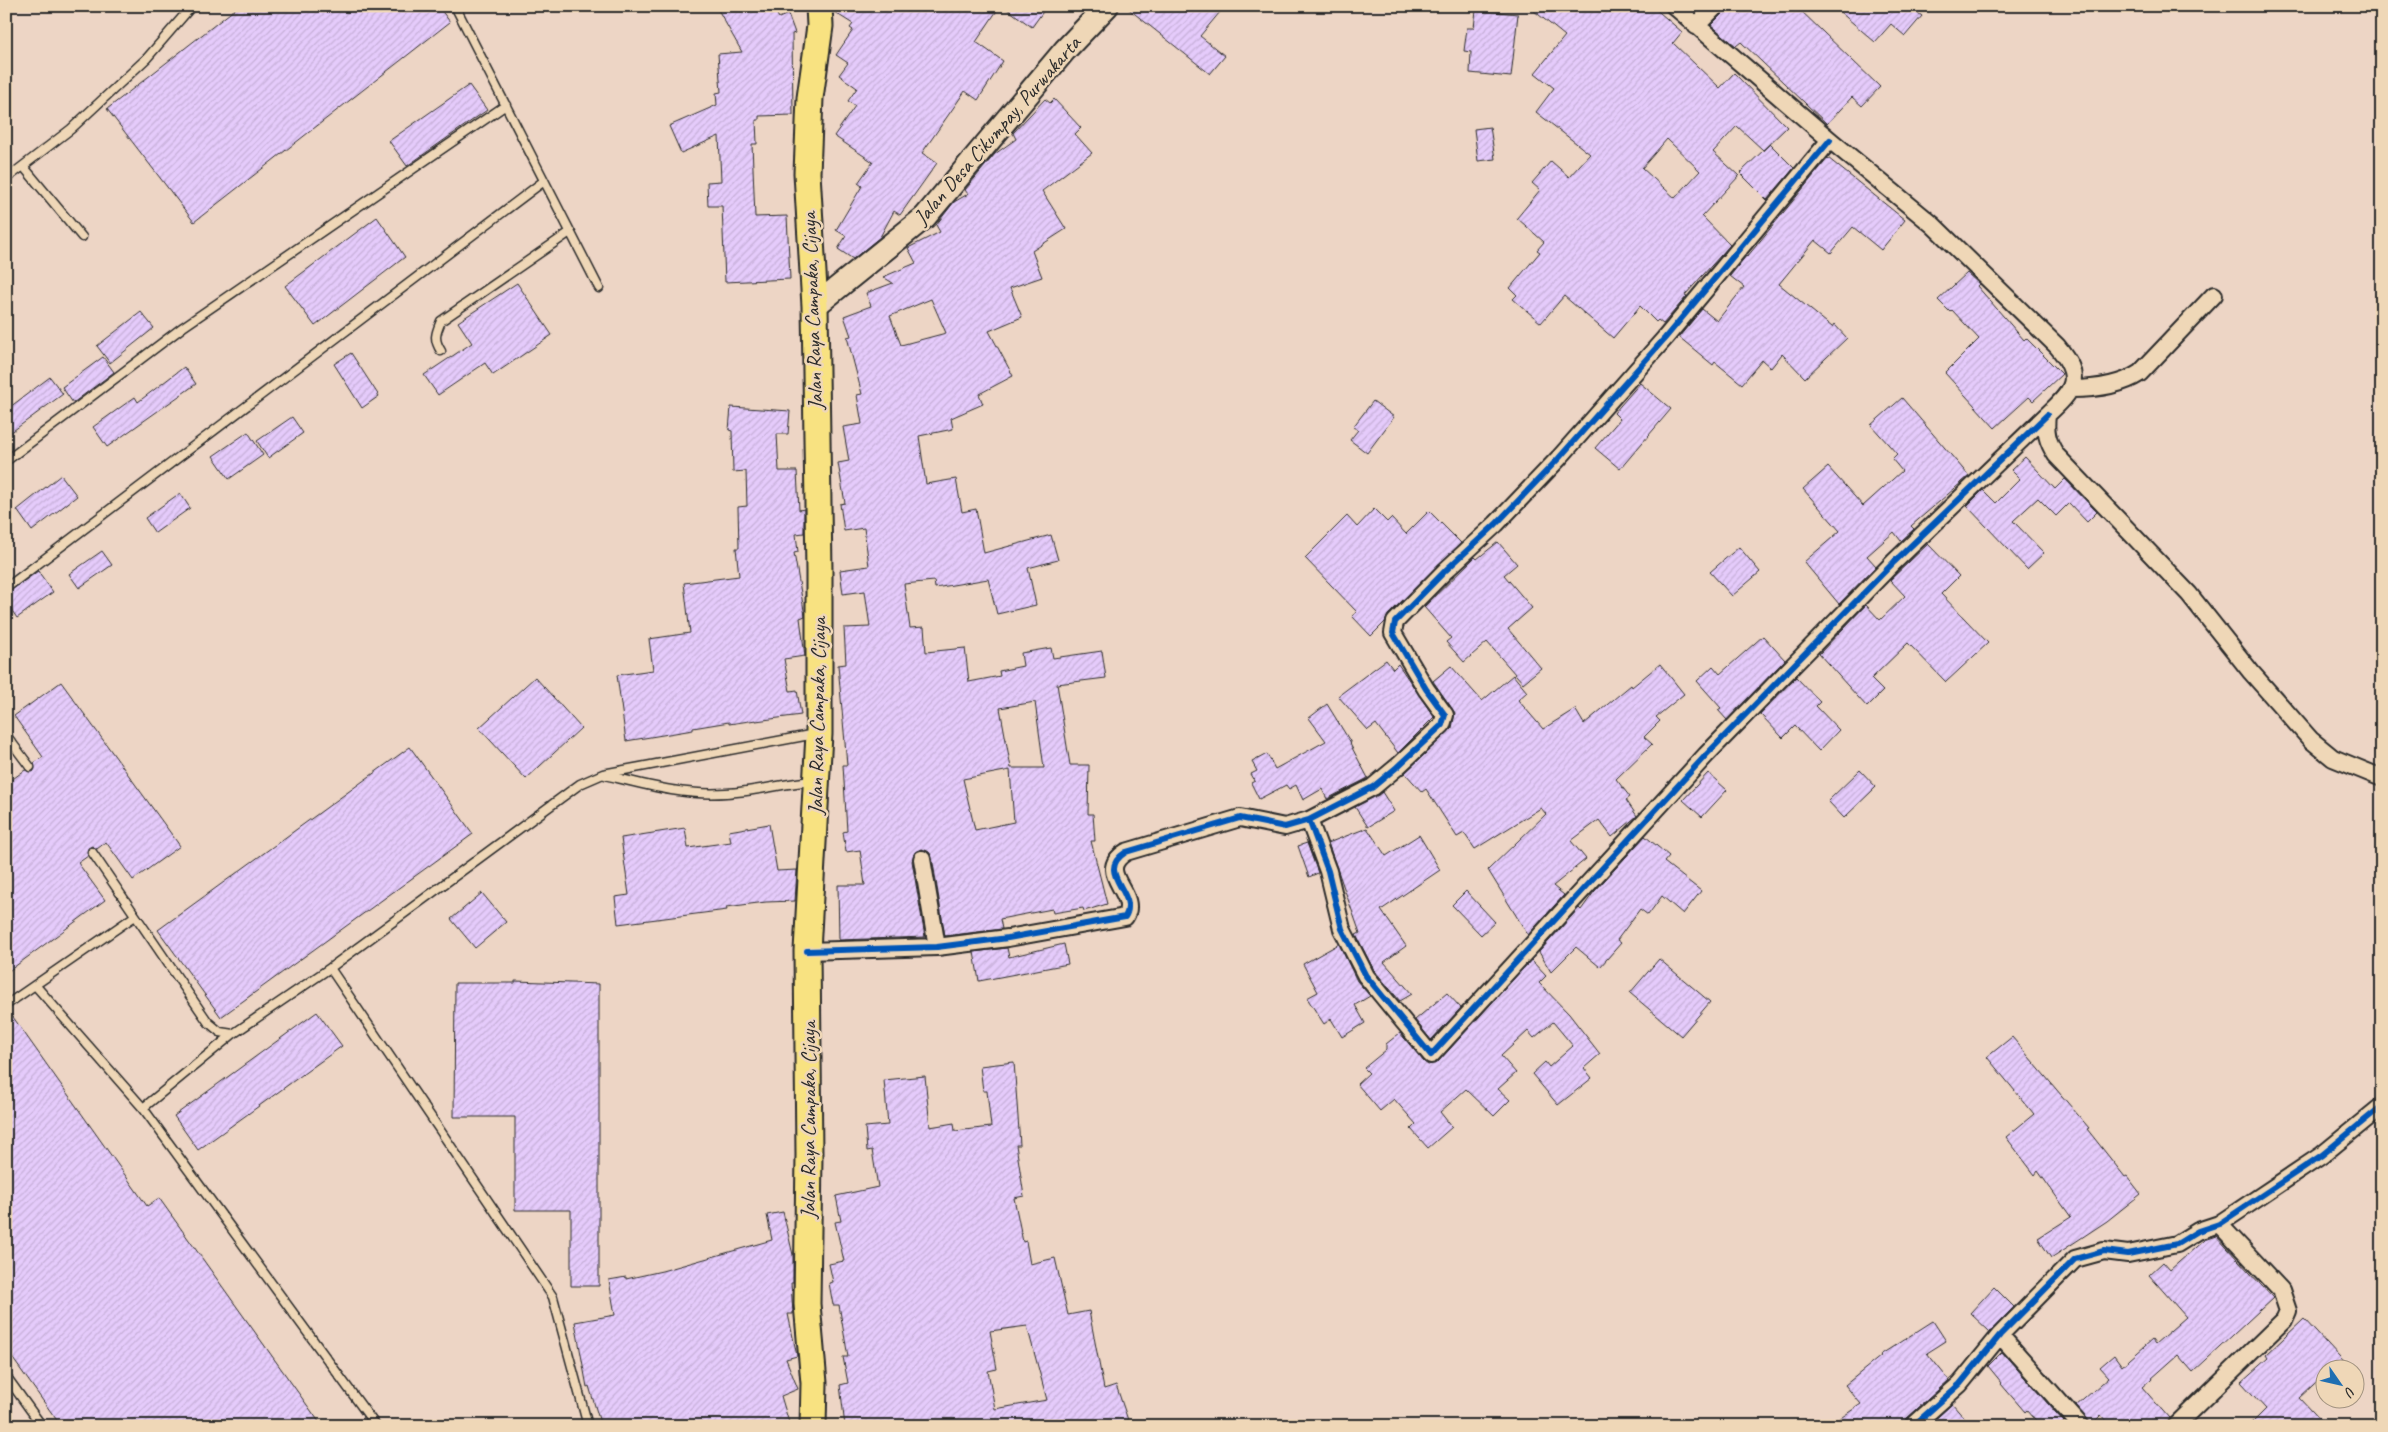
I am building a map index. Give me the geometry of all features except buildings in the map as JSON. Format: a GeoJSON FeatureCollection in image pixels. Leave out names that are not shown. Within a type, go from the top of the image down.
{"type":"FeatureCollection","features":[{"type":"Feature","properties":{"kind":"main road","name":"Jalan Raya Campaka, Cijaya"},"geometry":{"type":"LineString","coordinates":[[813,1426],[814,1382],[807,1304],[809,1154],[807,951],[819,734],[820,571],[814,306],[807,173],[810,98],[820,26],[819,6]]}},
{"type":"Feature","properties":{"kind":"street","name":"Jalan Desa Cikumpay, Purwakarta"},"geometry":{"type":"LineString","coordinates":[[814,306],[925,217],[1065,50],[1107,6]]}},
{"type":"Feature","properties":{"kind":"street"},"geometry":{"type":"LineString","coordinates":[[1309,820],[1328,871],[1342,929],[1366,976],[1431,1055],[1706,755],[1894,562],[2067,397],[2073,379],[2070,361],[2058,346],[1933,225],[1830,140],[1674,6]]}},
{"type":"Feature","properties":{"kind":"street"},"geometry":{"type":"LineString","coordinates":[[1696,26],[1716,6]]}},
{"type":"Feature","properties":{"kind":"street"},"geometry":{"type":"LineString","coordinates":[[807,951],[937,947],[1008,938],[1125,917],[1129,912],[1127,902],[1113,868],[1114,861],[1126,852],[1240,818],[1285,827],[1309,820],[1373,787],[1434,734],[1445,719],[1445,715],[1439,705],[1426,689],[1392,633],[1395,622],[1446,570],[1496,524],[1559,458],[1665,338],[1830,140]]}},
{"type":"Feature","properties":{"kind":"street"},"geometry":{"type":"LineString","coordinates":[[2071,388],[2096,389],[2140,373],[2214,295]]}},
{"type":"Feature","properties":{"kind":"street"},"geometry":{"type":"LineString","coordinates":[[2047,415],[2045,429],[2047,442],[2056,455],[2189,594],[2311,740],[2333,758],[2382,778]]}},
{"type":"Feature","properties":{"kind":"street"},"geometry":{"type":"LineString","coordinates":[[922,859],[937,947]]}},
{"type":"Feature","properties":{"kind":"street"},"geometry":{"type":"LineString","coordinates":[[1913,1426],[1960,1384],[2000,1335],[2075,1259],[2104,1251],[2128,1254],[2177,1244],[2198,1231],[2219,1224],[2322,1155],[2382,1106]]}},
{"type":"Feature","properties":{"kind":"street"},"geometry":{"type":"LineString","coordinates":[[2175,1426],[2284,1320],[2288,1311],[2281,1290],[2219,1224]]}},
{"type":"Feature","properties":{"kind":"street"},"geometry":{"type":"LineString","coordinates":[[2000,1335],[2081,1426]]}},
{"type":"Feature","properties":{"kind":"lane"},"geometry":{"type":"LineString","coordinates":[[6,179],[71,130],[140,65],[192,6]]}},
{"type":"Feature","properties":{"kind":"lane"},"geometry":{"type":"LineString","coordinates":[[455,6],[599,288]]}},
{"type":"Feature","properties":{"kind":"lane"},"geometry":{"type":"LineString","coordinates":[[6,461],[183,327],[506,104]]}},
{"type":"Feature","properties":{"kind":"lane"},"geometry":{"type":"LineString","coordinates":[[23,166],[82,237]]}},
{"type":"Feature","properties":{"kind":"lane"},"geometry":{"type":"LineString","coordinates":[[6,588],[544,181]]}},
{"type":"Feature","properties":{"kind":"lane"},"geometry":{"type":"LineString","coordinates":[[441,350],[435,342],[435,336],[441,321],[570,232]]}},
{"type":"Feature","properties":{"kind":"lane"},"geometry":{"type":"LineString","coordinates":[[143,1108],[233,1034],[330,968],[580,784],[603,774],[819,734]]}},
{"type":"Feature","properties":{"kind":"lane"},"geometry":{"type":"LineString","coordinates":[[6,735],[30,767]]}},
{"type":"Feature","properties":{"kind":"lane"},"geometry":{"type":"LineString","coordinates":[[603,774],[669,791],[696,794],[727,793],[817,781]]}},
{"type":"Feature","properties":{"kind":"lane"},"geometry":{"type":"LineString","coordinates":[[92,852],[208,1022],[220,1032],[233,1034]]}},
{"type":"Feature","properties":{"kind":"lane"},"geometry":{"type":"LineString","coordinates":[[6,1006],[135,916]]}},
{"type":"Feature","properties":{"kind":"lane"},"geometry":{"type":"LineString","coordinates":[[330,968],[553,1297],[588,1426]]}},
{"type":"Feature","properties":{"kind":"lane"},"geometry":{"type":"LineString","coordinates":[[34,985],[143,1108],[376,1426]]}},
{"type":"Feature","properties":{"kind":"lane"},"geometry":{"type":"LineString","coordinates":[[6,1376],[42,1426]]}},
{"type":"Feature","properties":{"kind":"cycle path"},"geometry":{"type":"LineString","coordinates":[[807,951],[937,947],[1008,938],[1125,917],[1128,908],[1127,900],[1115,875],[1114,868],[1117,860],[1126,852],[1240,818],[1285,827],[1309,820],[1373,787],[1442,725],[1445,715],[1426,689],[1393,633],[1395,622],[1446,570],[1496,524],[1559,458],[1665,338],[1830,140]]}},
{"type":"Feature","properties":{"kind":"cycle path"},"geometry":{"type":"LineString","coordinates":[[1309,820],[1328,871],[1342,929],[1366,976],[1431,1055],[1706,755],[1894,562],[2047,415]]}},
{"type":"Feature","properties":{"kind":"cycle path"},"geometry":{"type":"LineString","coordinates":[[1913,1426],[1960,1384],[2000,1335],[2075,1259],[2104,1251],[2128,1254],[2177,1244],[2198,1231],[2219,1224],[2322,1155],[2382,1106]]}}]}
